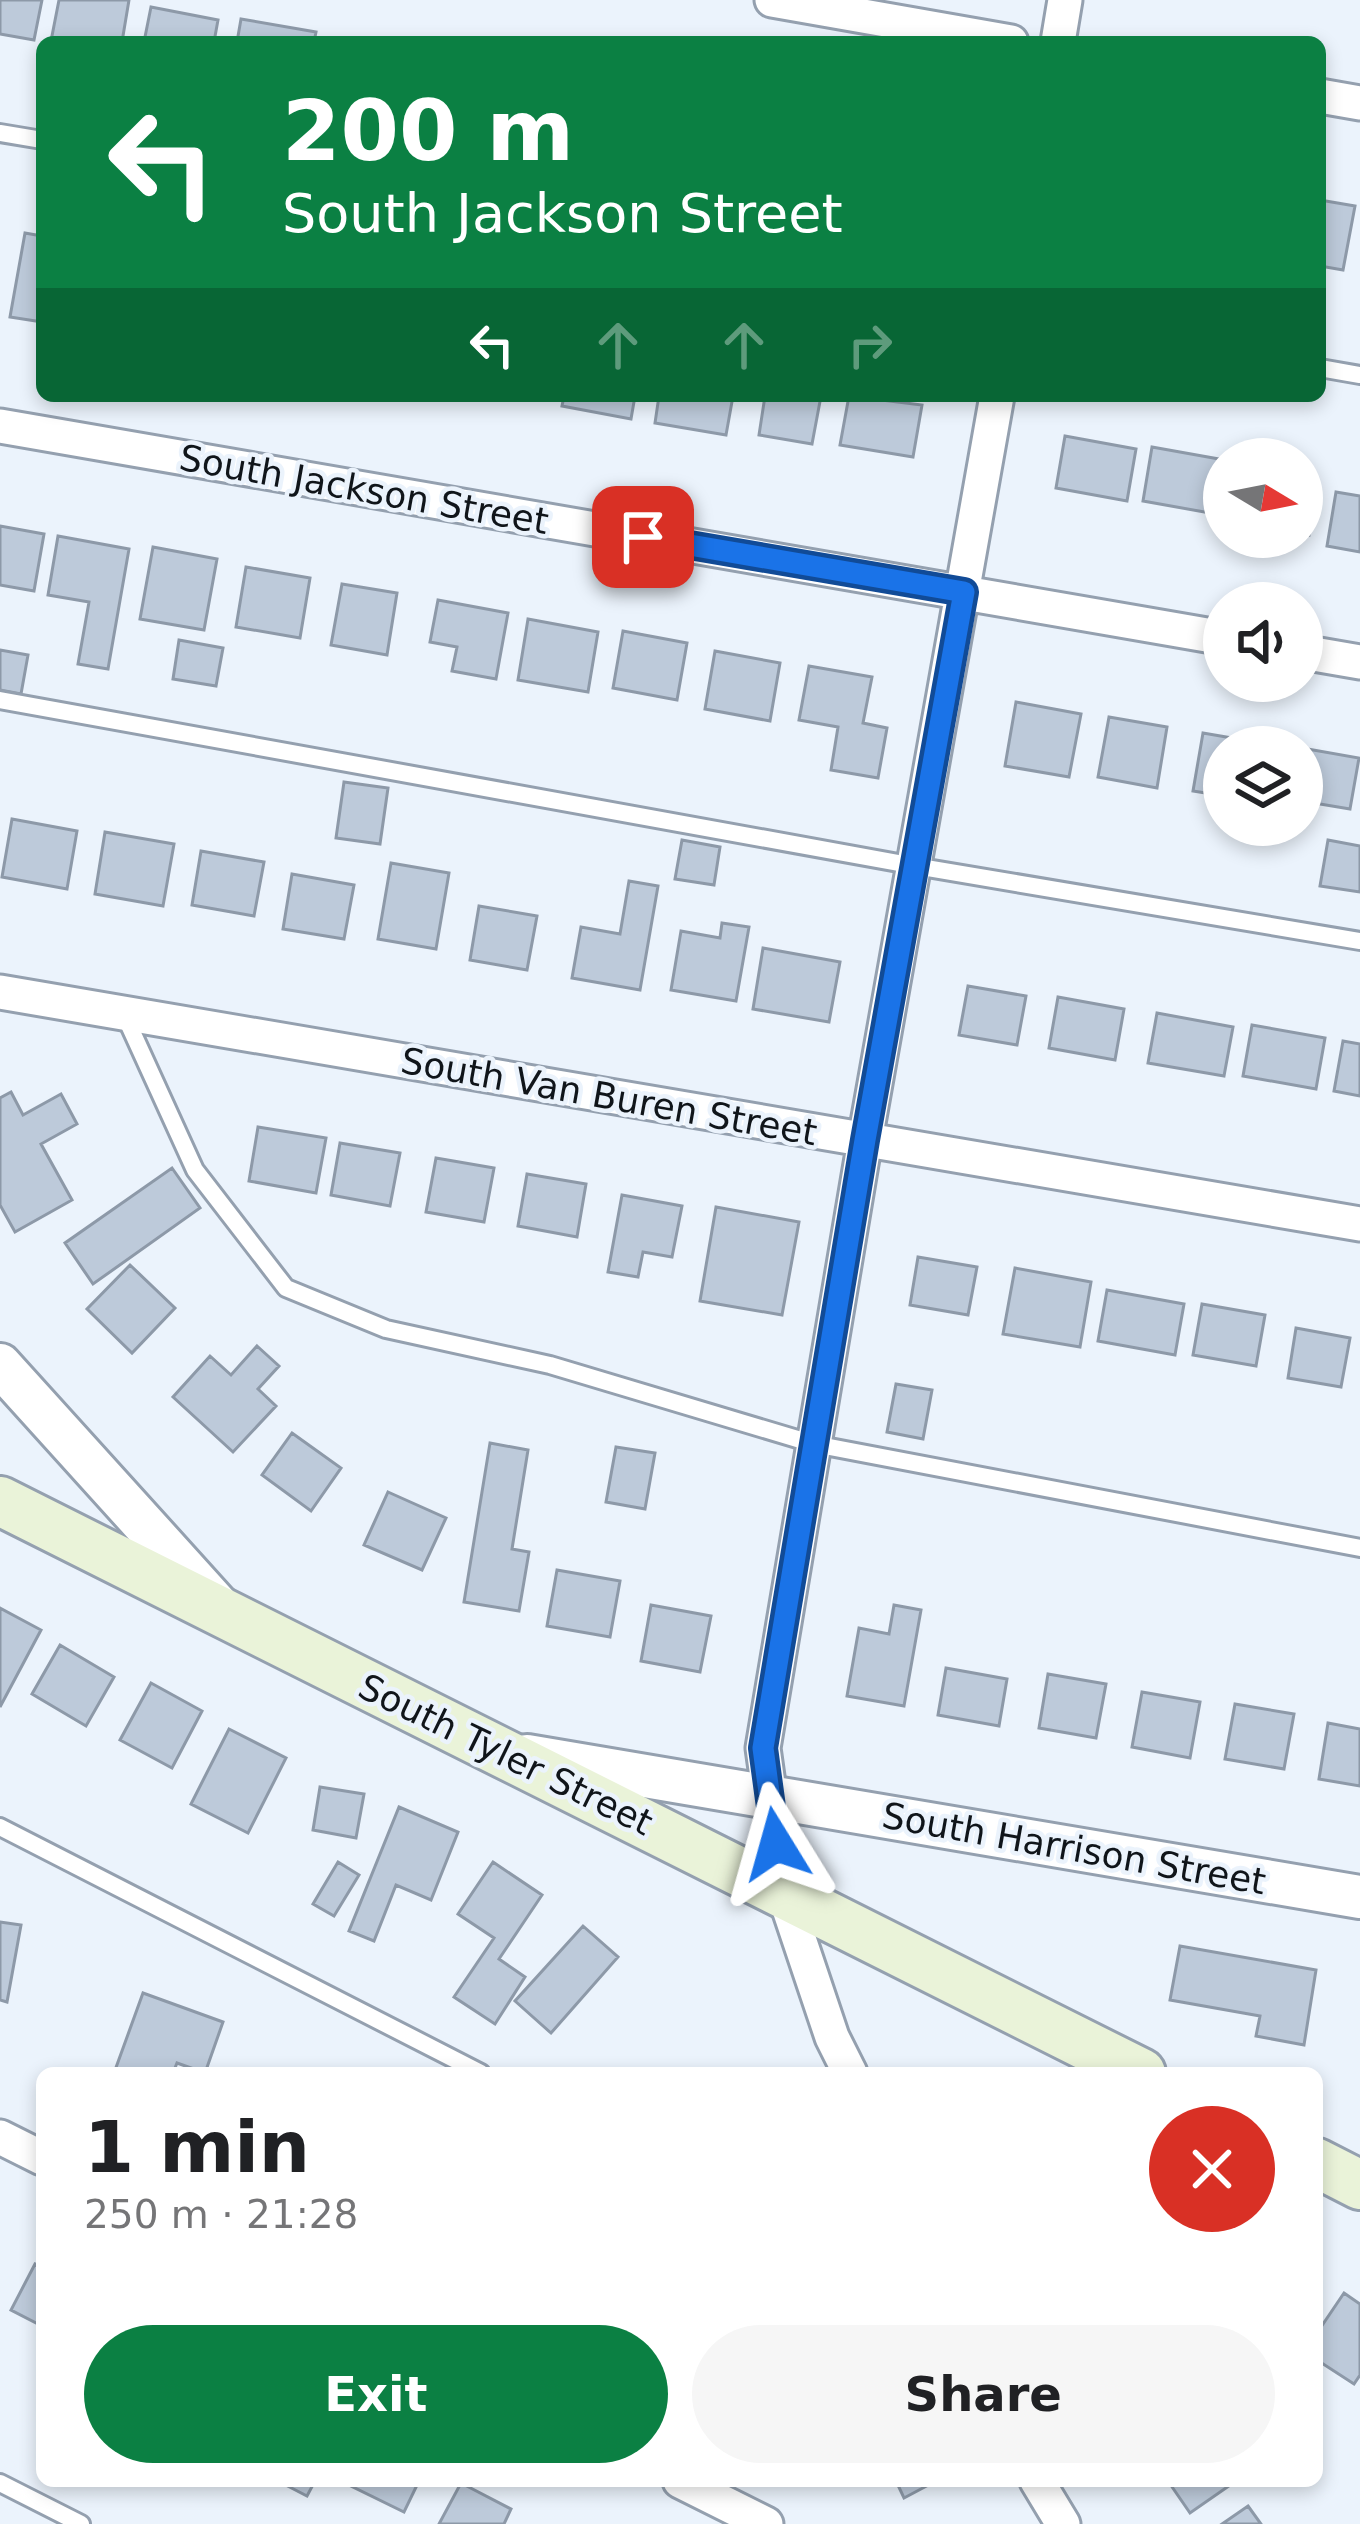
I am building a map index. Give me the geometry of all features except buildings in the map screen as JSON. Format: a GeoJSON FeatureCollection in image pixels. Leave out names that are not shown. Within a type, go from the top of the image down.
{"type":"FeatureCollection","features":[{"type":"Feature","properties":{"kind":"main road","name":"South Tyler Street"},"geometry":{"type":"LineString","coordinates":[[0,1501],[1129,2067]]}},
{"type":"Feature","properties":{"kind":"main road"},"geometry":{"type":"LineString","coordinates":[[1323,2166],[1360,2185]]}},
{"type":"Feature","properties":{"kind":"street"},"geometry":{"type":"LineString","coordinates":[[772,0],[977,36]]}},
{"type":"Feature","properties":{"kind":"street"},"geometry":{"type":"LineString","coordinates":[[1059,36],[1065,0]]}},
{"type":"Feature","properties":{"kind":"street"},"geometry":{"type":"LineString","coordinates":[[1326,97],[1360,103]]}},
{"type":"Feature","properties":{"kind":"street"},"geometry":{"type":"LineString","coordinates":[[847,2067],[832,2037],[783,1891],[763,1748],[865,1140],[997,402]]}},
{"type":"Feature","properties":{"kind":"street","name":"South Jackson Street"},"geometry":{"type":"LineString","coordinates":[[0,426],[1203,634]]}},
{"type":"Feature","properties":{"kind":"street"},"geometry":{"type":"LineString","coordinates":[[1323,656],[1360,662]]}},
{"type":"Feature","properties":{"kind":"street","name":"South Van Buren Street"},"geometry":{"type":"LineString","coordinates":[[0,992],[1360,1224]]}},
{"type":"Feature","properties":{"kind":"street"},"geometry":{"type":"LineString","coordinates":[[0,1365],[226,1615]]}},
{"type":"Feature","properties":{"kind":"street","name":"South Harrison Street"},"geometry":{"type":"LineString","coordinates":[[503,1752],[1360,1897]]}},
{"type":"Feature","properties":{"kind":"street"},"geometry":{"type":"LineString","coordinates":[[0,2137],[36,2155]]}},
{"type":"Feature","properties":{"kind":"street"},"geometry":{"type":"LineString","coordinates":[[692,2487],[766,2524]]}},
{"type":"Feature","properties":{"kind":"street"},"geometry":{"type":"LineString","coordinates":[[1041,2487],[1063,2524]]}},
{"type":"Feature","properties":{"kind":"lane"},"geometry":{"type":"LineString","coordinates":[[0,133],[36,139]]}},
{"type":"Feature","properties":{"kind":"lane"},"geometry":{"type":"LineString","coordinates":[[1326,369],[1360,375]]}},
{"type":"Feature","properties":{"kind":"lane"},"geometry":{"type":"LineString","coordinates":[[0,700],[915,866],[1360,941]]}},
{"type":"Feature","properties":{"kind":"lane"},"geometry":{"type":"LineString","coordinates":[[123,1013],[195,1170],[286,1288],[386,1329],[550,1365],[814,1444],[1360,1548]]}},
{"type":"Feature","properties":{"kind":"lane"},"geometry":{"type":"LineString","coordinates":[[0,1827],[469,2067]]}},
{"type":"Feature","properties":{"kind":"lane"},"geometry":{"type":"LineString","coordinates":[[0,2482],[81,2524]]}},
{"type":"Feature","properties":{"kind":"route"},"geometry":{"type":"LineString","coordinates":[[643,537],[964,592],[865,1140],[763,1748],[776,1844]]}}]}
